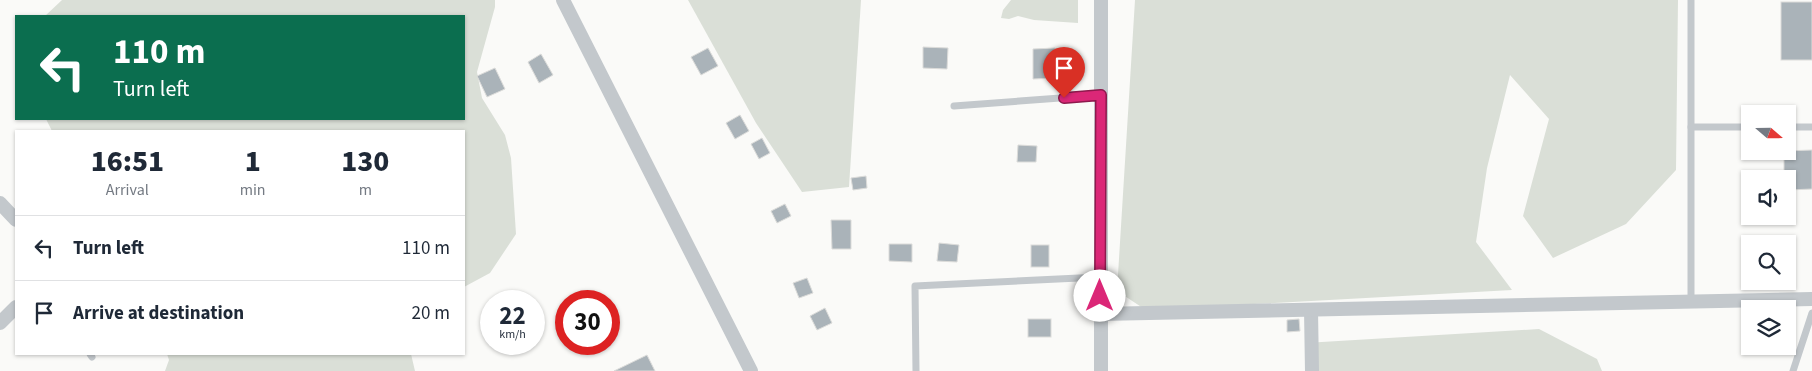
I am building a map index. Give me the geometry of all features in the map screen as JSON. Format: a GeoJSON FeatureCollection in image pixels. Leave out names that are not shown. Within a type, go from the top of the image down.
{"type":"FeatureCollection","features":[{"type":"Feature","properties":{"kind":"street"},"geometry":{"type":"LineString","coordinates":[[563,0],[751,371]]}},
{"type":"Feature","properties":{"kind":"street"},"geometry":{"type":"LineString","coordinates":[[1100,371],[1101,0]]}},
{"type":"Feature","properties":{"kind":"street"},"geometry":{"type":"LineString","coordinates":[[0,203],[15,219]]}},
{"type":"Feature","properties":{"kind":"street"},"geometry":{"type":"LineString","coordinates":[[1100,314],[1812,299]]}},
{"type":"Feature","properties":{"kind":"street"},"geometry":{"type":"LineString","coordinates":[[0,323],[15,308]]}},
{"type":"Feature","properties":{"kind":"street"},"geometry":{"type":"LineString","coordinates":[[1311,310],[1312,371]]}},
{"type":"Feature","properties":{"kind":"lane"},"geometry":{"type":"LineString","coordinates":[[1691,0],[1692,302]]}},
{"type":"Feature","properties":{"kind":"lane"},"geometry":{"type":"LineString","coordinates":[[954,106],[1101,95]]}},
{"type":"Feature","properties":{"kind":"lane"},"geometry":{"type":"LineString","coordinates":[[1691,127],[1741,127]]}},
{"type":"Feature","properties":{"kind":"lane"},"geometry":{"type":"LineString","coordinates":[[1796,127],[1812,127]]}},
{"type":"Feature","properties":{"kind":"lane"},"geometry":{"type":"LineString","coordinates":[[916,371],[915,286],[1100,277]]}},
{"type":"Feature","properties":{"kind":"lane"},"geometry":{"type":"LineString","coordinates":[[1793,371],[1812,313]]}},
{"type":"Feature","properties":{"kind":"shaded area"},"geometry":{"type":"Polygon","coordinates":[[[62,0],[495,0],[495,7],[477,72],[482,98],[505,135],[511,158],[516,234],[490,273],[465,286],[465,130],[52,130],[46,120],[465,120],[465,15],[46,15],[62,0]]]}},
{"type":"Feature","properties":{"kind":"shaded area"},"geometry":{"type":"Polygon","coordinates":[[[688,0],[861,0],[849,187],[802,192],[756,123],[688,0]]]}},
{"type":"Feature","properties":{"kind":"shaded area"},"geometry":{"type":"Polygon","coordinates":[[[1011,0],[1078,0],[1078,23],[1034,20],[1018,16],[1009,19],[1001,18],[1003,10],[1011,0]]]}},
{"type":"Feature","properties":{"kind":"shaded area"},"geometry":{"type":"Polygon","coordinates":[[[1135,0],[1678,0],[1676,170],[1626,224],[1553,258],[1523,216],[1549,119],[1510,75],[1487,168],[1476,242],[1512,290],[1146,310],[1117,291],[1135,0]]]}},
{"type":"Feature","properties":{"kind":"shaded area"},"geometry":{"type":"Polygon","coordinates":[[[1539,329],[1597,359],[1602,371],[1308,371],[1305,343],[1539,329]]]}},
{"type":"Feature","properties":{"kind":"shaded area"},"geometry":{"type":"Polygon","coordinates":[[[167,355],[411,355],[415,371],[165,371],[169,360],[167,355]]]}},
{"type":"Feature","properties":{"kind":"building"},"geometry":{"type":"Polygon","coordinates":[[[1781,2],[1812,2],[1812,60],[1781,60],[1781,2]]]}},
{"type":"Feature","properties":{"kind":"building"},"geometry":{"type":"Polygon","coordinates":[[[923,47],[948,48],[947,69],[923,68],[923,47]]]}},
{"type":"Feature","properties":{"kind":"building"},"geometry":{"type":"Polygon","coordinates":[[[708,48],[718,66],[701,75],[691,57],[708,48]]]}},
{"type":"Feature","properties":{"kind":"building"},"geometry":{"type":"Polygon","coordinates":[[[1055,48],[1056,78],[1033,79],[1033,49],[1055,48]]]}},
{"type":"Feature","properties":{"kind":"building"},"geometry":{"type":"Polygon","coordinates":[[[541,54],[553,75],[539,83],[528,62],[541,54]]]}},
{"type":"Feature","properties":{"kind":"building"},"geometry":{"type":"Polygon","coordinates":[[[495,68],[505,89],[487,97],[477,76],[495,68]]]}},
{"type":"Feature","properties":{"kind":"building"},"geometry":{"type":"Polygon","coordinates":[[[740,115],[749,131],[735,139],[726,123],[740,115]]]}},
{"type":"Feature","properties":{"kind":"building"},"geometry":{"type":"Polygon","coordinates":[[[762,138],[770,153],[759,159],[751,144],[762,138]]]}},
{"type":"Feature","properties":{"kind":"building"},"geometry":{"type":"Polygon","coordinates":[[[1018,145],[1037,146],[1036,162],[1017,162],[1018,145]]]}},
{"type":"Feature","properties":{"kind":"building"},"geometry":{"type":"Polygon","coordinates":[[[1812,150],[1812,189],[1796,190],[1796,170],[1784,170],[1784,160],[1796,160],[1796,151],[1812,150]]]}},
{"type":"Feature","properties":{"kind":"building"},"geometry":{"type":"Polygon","coordinates":[[[866,176],[867,188],[853,190],[851,178],[866,176]]]}},
{"type":"Feature","properties":{"kind":"building"},"geometry":{"type":"Polygon","coordinates":[[[785,204],[791,216],[777,223],[771,211],[785,204]]]}},
{"type":"Feature","properties":{"kind":"building"},"geometry":{"type":"Polygon","coordinates":[[[831,220],[851,220],[851,249],[832,249],[831,220]]]}},
{"type":"Feature","properties":{"kind":"building"},"geometry":{"type":"Polygon","coordinates":[[[939,243],[959,245],[957,262],[937,261],[939,243]]]}},
{"type":"Feature","properties":{"kind":"building"},"geometry":{"type":"Polygon","coordinates":[[[889,244],[912,244],[912,262],[889,261],[889,244]]]}},
{"type":"Feature","properties":{"kind":"building"},"geometry":{"type":"Polygon","coordinates":[[[1031,245],[1049,245],[1049,267],[1031,267],[1031,245]]]}},
{"type":"Feature","properties":{"kind":"building"},"geometry":{"type":"Polygon","coordinates":[[[807,278],[813,293],[799,298],[793,283],[807,278]]]}},
{"type":"Feature","properties":{"kind":"building"},"geometry":{"type":"Polygon","coordinates":[[[825,308],[832,323],[817,330],[810,316],[825,308]]]}},
{"type":"Feature","properties":{"kind":"building"},"geometry":{"type":"Polygon","coordinates":[[[1028,319],[1051,319],[1051,337],[1028,337],[1028,319]]]}},
{"type":"Feature","properties":{"kind":"building"},"geometry":{"type":"Polygon","coordinates":[[[1299,319],[1300,331],[1287,332],[1287,320],[1299,319]]]}},
{"type":"Feature","properties":{"kind":"building"},"geometry":{"type":"Polygon","coordinates":[[[647,355],[655,371],[614,371],[647,355]]]}},
{"type":"Feature","properties":{"kind":"route"},"geometry":{"type":"LineString","coordinates":[[1064,98],[1101,95],[1100,296]]}}]}
